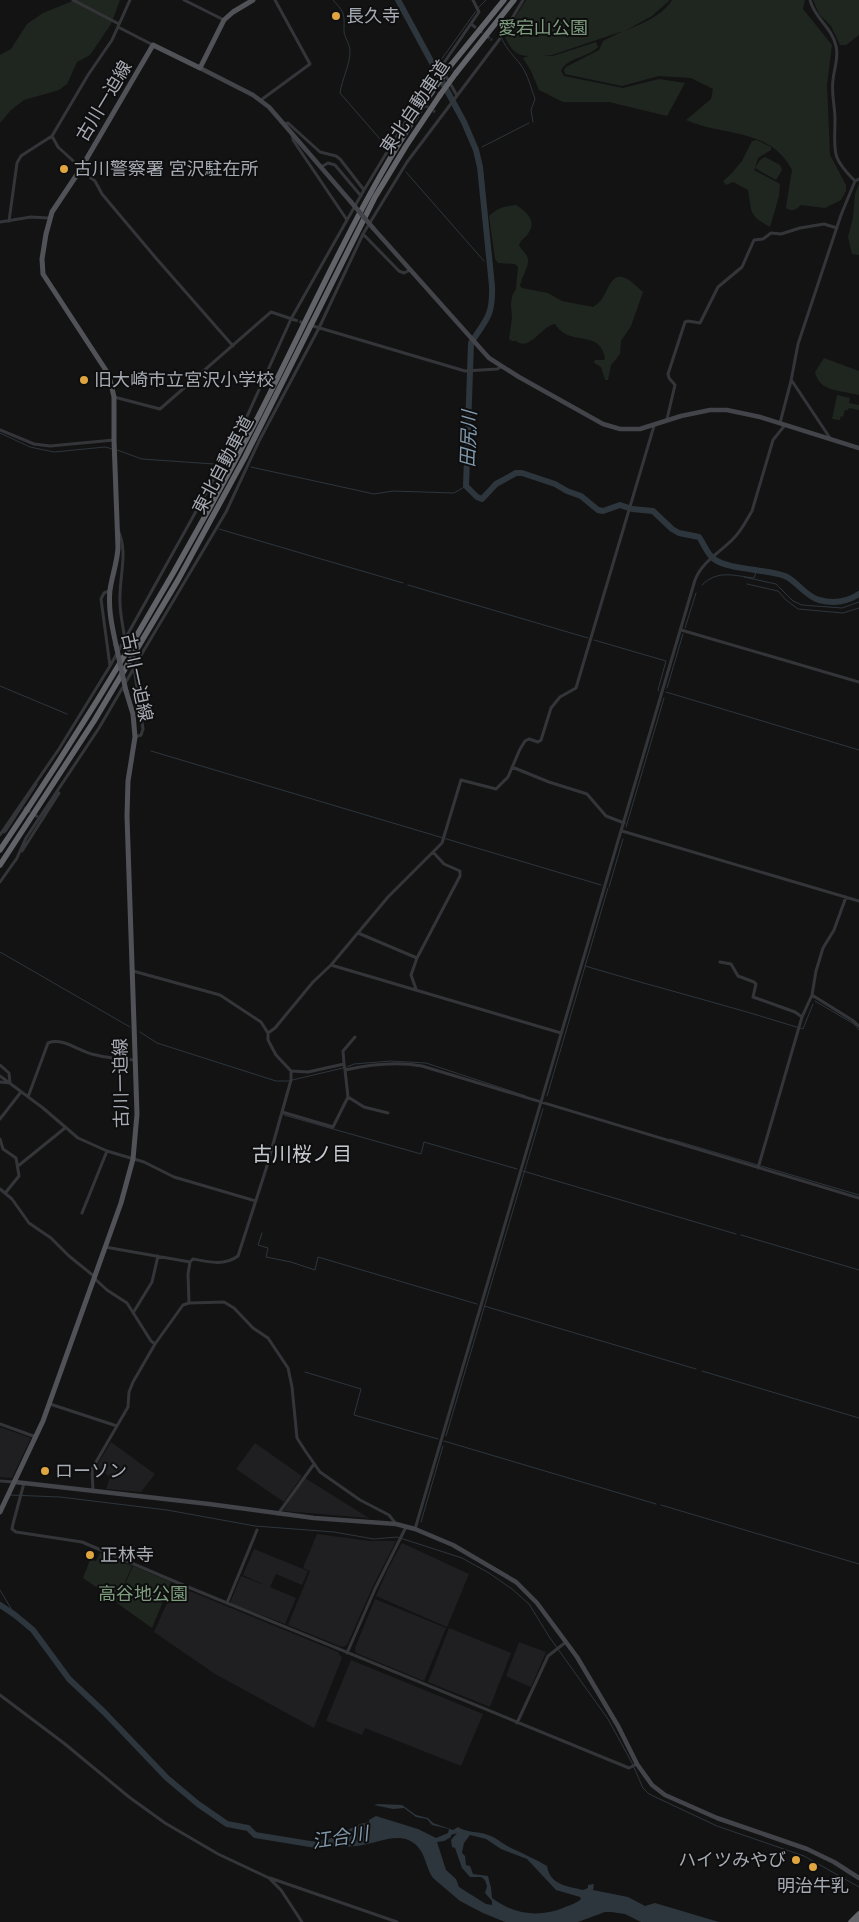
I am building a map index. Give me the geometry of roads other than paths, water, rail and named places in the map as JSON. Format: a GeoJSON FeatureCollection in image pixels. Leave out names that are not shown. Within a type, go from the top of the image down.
{"type":"FeatureCollection","features":[{"type":"Feature","properties":{"kind":"highway","name":"東北自動車道"},"geometry":{"type":"LineString","coordinates":[[0,850],[57,765],[138,633],[259,415],[369,193],[399,140],[451,65],[504,0]]}},
{"type":"Feature","properties":{"kind":"highway","name":"東北自動車道"},"geometry":{"type":"LineString","coordinates":[[0,865],[98,714],[178,580],[245,457],[375,197],[410,139],[440,95],[514,0]]}},
{"type":"Feature","properties":{"kind":"highway"},"geometry":{"type":"LineString","coordinates":[[851,1922],[859,1914]]}},
{"type":"Feature","properties":{"kind":"main road"},"geometry":{"type":"LineString","coordinates":[[154,45],[200,68],[224,20],[253,0]]}},
{"type":"Feature","properties":{"kind":"main road","name":"古川一迫線"},"geometry":{"type":"LineString","coordinates":[[0,1512],[16,1482],[50,1404],[121,1203],[133,1159],[137,1114],[127,792],[135,736],[133,714],[126,691],[109,612],[110,591],[118,558],[114,397],[109,375],[43,274],[42,259],[49,218],[154,45]]}},
{"type":"Feature","properties":{"kind":"street"},"geometry":{"type":"LineString","coordinates":[[73,0],[154,45]]}},
{"type":"Feature","properties":{"kind":"street"},"geometry":{"type":"LineString","coordinates":[[9,221],[17,164],[21,156],[52,136],[88,75],[112,40],[130,0]]}},
{"type":"Feature","properties":{"kind":"street"},"geometry":{"type":"LineString","coordinates":[[184,0],[224,20]]}},
{"type":"Feature","properties":{"kind":"street"},"geometry":{"type":"LineString","coordinates":[[261,100],[310,64],[275,0]]}},
{"type":"Feature","properties":{"kind":"street"},"geometry":{"type":"LineString","coordinates":[[456,95],[441,67],[479,12],[473,0]]}},
{"type":"Feature","properties":{"kind":"street"},"geometry":{"type":"LineString","coordinates":[[16,860],[26,838],[39,817],[61,788],[99,728],[226,512],[259,441],[319,328],[363,234],[401,170],[496,43],[523,0]]}},
{"type":"Feature","properties":{"kind":"street"},"geometry":{"type":"LineString","coordinates":[[415,1529],[697,573],[732,541],[752,511],[773,440],[783,423],[798,344],[837,228],[857,180],[840,165],[834,148],[835,118],[832,87],[837,48],[830,30],[814,12],[810,0]]}},
{"type":"Feature","properties":{"kind":"street"},"geometry":{"type":"LineString","coordinates":[[471,24],[475,27]]}},
{"type":"Feature","properties":{"kind":"street"},"geometry":{"type":"LineString","coordinates":[[492,40],[496,43]]}},
{"type":"Feature","properties":{"kind":"street"},"geometry":{"type":"LineString","coordinates":[[200,68],[261,100],[285,124],[474,343],[501,367],[611,427],[629,430],[654,426],[667,420],[710,410],[727,410],[744,412],[783,423],[859,448]]}},
{"type":"Feature","properties":{"kind":"street"},"geometry":{"type":"LineString","coordinates":[[0,834],[38,779],[125,640],[238,434],[293,320],[347,220],[433,79]]}},
{"type":"Feature","properties":{"kind":"street"},"geometry":{"type":"LineString","coordinates":[[435,112],[441,116]]}},
{"type":"Feature","properties":{"kind":"street"},"geometry":{"type":"LineString","coordinates":[[285,124],[288,122],[320,152],[340,158],[364,190]]}},
{"type":"Feature","properties":{"kind":"street"},"geometry":{"type":"LineString","coordinates":[[292,132],[293,140],[347,220]]}},
{"type":"Feature","properties":{"kind":"street"},"geometry":{"type":"LineString","coordinates":[[52,136],[58,147],[95,181],[102,194],[138,238],[233,346]]}},
{"type":"Feature","properties":{"kind":"street"},"geometry":{"type":"LineString","coordinates":[[321,167],[328,163],[335,166],[361,196]]}},
{"type":"Feature","properties":{"kind":"street"},"geometry":{"type":"LineString","coordinates":[[0,222],[31,217],[49,218]]}},
{"type":"Feature","properties":{"kind":"street"},"geometry":{"type":"LineString","coordinates":[[667,420],[675,385],[668,374],[685,322],[700,323],[718,287],[742,267],[754,240],[763,239],[771,233],[786,234],[800,228],[824,224],[837,228]]}},
{"type":"Feature","properties":{"kind":"street"},"geometry":{"type":"LineString","coordinates":[[363,234],[398,272],[404,273],[410,270]]}},
{"type":"Feature","properties":{"kind":"street"},"geometry":{"type":"LineString","coordinates":[[114,397],[160,409],[272,312],[293,320]]}},
{"type":"Feature","properties":{"kind":"street"},"geometry":{"type":"LineString","coordinates":[[313,326],[470,372],[501,367]]}},
{"type":"Feature","properties":{"kind":"street"},"geometry":{"type":"LineString","coordinates":[[791,381],[830,439]]}},
{"type":"Feature","properties":{"kind":"street"},"geometry":{"type":"LineString","coordinates":[[268,1033],[275,1028],[313,982],[332,965],[388,897],[444,839],[461,780],[496,789],[507,779],[525,741],[529,739],[538,742],[541,740],[551,708],[560,698],[573,690],[577,684],[654,426]]}},
{"type":"Feature","properties":{"kind":"street"},"geometry":{"type":"LineString","coordinates":[[0,430],[34,444],[50,446],[114,446]]}},
{"type":"Feature","properties":{"kind":"street"},"geometry":{"type":"LineString","coordinates":[[118,529],[122,537],[124,552],[120,598],[125,640]]}},
{"type":"Feature","properties":{"kind":"street"},"geometry":{"type":"LineString","coordinates":[[110,591],[104,593],[101,600],[110,666]]}},
{"type":"Feature","properties":{"kind":"street"},"geometry":{"type":"LineString","coordinates":[[681,630],[859,682]]}},
{"type":"Feature","properties":{"kind":"street"},"geometry":{"type":"LineString","coordinates":[[134,667],[143,729],[141,735],[135,736]]}},
{"type":"Feature","properties":{"kind":"street"},"geometry":{"type":"LineString","coordinates":[[512,767],[549,782],[587,794],[606,816],[624,823]]}},
{"type":"Feature","properties":{"kind":"street"},"geometry":{"type":"LineString","coordinates":[[0,834],[6,830],[23,808],[38,779]]}},
{"type":"Feature","properties":{"kind":"street"},"geometry":{"type":"LineString","coordinates":[[0,882],[61,788]]}},
{"type":"Feature","properties":{"kind":"street"},"geometry":{"type":"LineString","coordinates":[[622,830],[859,901]]}},
{"type":"Feature","properties":{"kind":"street"},"geometry":{"type":"LineString","coordinates":[[416,990],[411,975],[417,958],[460,876],[460,871],[444,864],[433,852]]}},
{"type":"Feature","properties":{"kind":"street"},"geometry":{"type":"LineString","coordinates":[[759,1167],[802,1017],[812,995],[816,971],[823,948],[834,930],[846,897]]}},
{"type":"Feature","properties":{"kind":"street"},"geometry":{"type":"LineString","coordinates":[[358,933],[417,958]]}},
{"type":"Feature","properties":{"kind":"street"},"geometry":{"type":"LineString","coordinates":[[720,962],[731,964],[738,976],[756,984],[753,997],[795,1012],[802,1017]]}},
{"type":"Feature","properties":{"kind":"street"},"geometry":{"type":"LineString","coordinates":[[332,965],[561,1033]]}},
{"type":"Feature","properties":{"kind":"street"},"geometry":{"type":"LineString","coordinates":[[133,972],[220,995],[261,1022],[268,1033],[268,1040],[276,1055],[291,1070],[308,1072],[379,1064],[414,1064],[859,1198]]}},
{"type":"Feature","properties":{"kind":"street"},"geometry":{"type":"LineString","coordinates":[[812,995],[859,1026]]}},
{"type":"Feature","properties":{"kind":"street"},"geometry":{"type":"LineString","coordinates":[[282,1112],[333,1127],[348,1096],[343,1051],[355,1037]]}},
{"type":"Feature","properties":{"kind":"street"},"geometry":{"type":"LineString","coordinates":[[28,1097],[48,1042],[61,1041],[96,1056],[135,1060]]}},
{"type":"Feature","properties":{"kind":"street"},"geometry":{"type":"LineString","coordinates":[[0,1065],[8,1073],[10,1083]]}},
{"type":"Feature","properties":{"kind":"street"},"geometry":{"type":"LineString","coordinates":[[106,1247],[190,1262],[193,1259],[218,1263],[234,1259],[238,1256],[282,1112],[290,1082],[291,1070]]}},
{"type":"Feature","properties":{"kind":"street"},"geometry":{"type":"LineString","coordinates":[[0,1076],[78,1138],[107,1151],[144,1162],[174,1177],[256,1201]]}},
{"type":"Feature","properties":{"kind":"street"},"geometry":{"type":"LineString","coordinates":[[0,1082],[10,1083]]}},
{"type":"Feature","properties":{"kind":"street"},"geometry":{"type":"LineString","coordinates":[[0,1119],[21,1092]]}},
{"type":"Feature","properties":{"kind":"street"},"geometry":{"type":"LineString","coordinates":[[348,1096],[364,1107],[388,1113]]}},
{"type":"Feature","properties":{"kind":"street"},"geometry":{"type":"LineString","coordinates":[[18,1166],[65,1128]]}},
{"type":"Feature","properties":{"kind":"street"},"geometry":{"type":"LineString","coordinates":[[0,1139],[3,1149],[14,1154],[18,1166],[19,1176],[6,1192]]}},
{"type":"Feature","properties":{"kind":"street"},"geometry":{"type":"LineString","coordinates":[[82,1213],[107,1151]]}},
{"type":"Feature","properties":{"kind":"street"},"geometry":{"type":"LineString","coordinates":[[0,1189],[6,1192],[12,1199],[29,1223],[51,1238],[107,1290],[127,1303],[151,1341],[155,1344]]}},
{"type":"Feature","properties":{"kind":"street"},"geometry":{"type":"LineString","coordinates":[[133,1314],[152,1282],[158,1256]]}},
{"type":"Feature","properties":{"kind":"street"},"geometry":{"type":"LineString","coordinates":[[189,1303],[188,1274],[190,1262]]}},
{"type":"Feature","properties":{"kind":"street"},"geometry":{"type":"LineString","coordinates":[[94,1492],[92,1469],[130,1404],[130,1392],[133,1382],[155,1344],[181,1306],[189,1303],[217,1301],[230,1305],[253,1328],[272,1342],[285,1361],[290,1376],[297,1438],[320,1472],[360,1500],[389,1515],[396,1524]]}},
{"type":"Feature","properties":{"kind":"street"},"geometry":{"type":"LineString","coordinates":[[50,1404],[117,1426]]}},
{"type":"Feature","properties":{"kind":"street"},"geometry":{"type":"LineString","coordinates":[[0,1424],[36,1437]]}},
{"type":"Feature","properties":{"kind":"street"},"geometry":{"type":"LineString","coordinates":[[278,1514],[314,1464]]}},
{"type":"Feature","properties":{"kind":"street"},"geometry":{"type":"LineString","coordinates":[[0,1481],[209,1504],[278,1514],[396,1524],[415,1529],[453,1546],[516,1582],[537,1603],[577,1657],[652,1785],[665,1795],[725,1821],[797,1844],[834,1862],[859,1878]]}},
{"type":"Feature","properties":{"kind":"street"},"geometry":{"type":"LineString","coordinates":[[24,1483],[12,1529],[16,1532],[82,1542],[629,1768],[638,1764]]}},
{"type":"Feature","properties":{"kind":"street"},"geometry":{"type":"LineString","coordinates":[[347,1653],[375,1589],[406,1527]]}},
{"type":"Feature","properties":{"kind":"street"},"geometry":{"type":"LineString","coordinates":[[227,1603],[257,1530]]}},
{"type":"Feature","properties":{"kind":"street"},"geometry":{"type":"LineString","coordinates":[[517,1723],[543,1664],[548,1656],[566,1642]]}},
{"type":"Feature","properties":{"kind":"street"},"geometry":{"type":"LineString","coordinates":[[0,1695],[65,1744],[129,1797],[165,1823],[218,1854],[269,1878],[397,1922]]}},
{"type":"Feature","properties":{"kind":"street"},"geometry":{"type":"LineString","coordinates":[[269,1878],[281,1890],[302,1922]]}},
{"type":"Feature","properties":{"kind":"water"},"geometry":{"type":"Polygon","coordinates":[[[374,1805],[402,1805],[416,1815],[428,1818],[433,1823],[453,1830],[458,1827],[491,1836],[508,1847],[547,1866],[555,1881],[565,1886],[583,1890],[588,1888],[588,1885],[594,1884],[593,1890],[628,1897],[645,1906],[655,1903],[719,1922],[641,1922],[625,1914],[605,1912],[578,1922],[505,1922],[460,1901],[433,1878],[421,1851],[406,1839],[392,1838],[357,1846],[313,1847],[360,1824],[369,1822],[369,1820],[376,1816],[418,1829],[436,1838],[448,1833],[449,1829],[432,1825],[427,1819],[416,1817],[404,1808],[393,1809],[374,1805]],[[457,1833],[444,1841],[437,1842],[446,1870],[456,1879],[459,1887],[486,1904],[492,1905],[492,1901],[485,1893],[487,1886],[485,1880],[481,1877],[470,1877],[462,1868],[455,1848],[452,1847],[451,1840],[457,1833]],[[470,1835],[464,1843],[462,1853],[465,1856],[466,1865],[470,1866],[473,1874],[488,1876],[492,1898],[508,1908],[526,1913],[544,1913],[554,1911],[581,1899],[580,1897],[556,1890],[527,1859],[501,1849],[486,1839],[470,1835]]]}},
{"type":"Feature","properties":{"kind":"waterway"},"geometry":{"type":"LineString","coordinates":[[333,0],[343,14],[344,32],[350,51],[349,62],[340,93],[386,146]]}},
{"type":"Feature","properties":{"kind":"waterway","name":"田尻川"},"geometry":{"type":"LineString","coordinates":[[398,0],[464,122],[476,150],[480,167],[492,296],[488,317],[471,343],[466,486],[477,497],[482,499],[496,484],[516,473],[522,473],[555,484],[581,496],[598,510],[603,511],[620,505],[632,509],[653,511],[679,533],[699,537],[709,554],[721,563],[785,576],[819,600],[840,602],[859,594]]}},
{"type":"Feature","properties":{"kind":"waterway"},"geometry":{"type":"LineString","coordinates":[[478,8],[486,0]]}},
{"type":"Feature","properties":{"kind":"waterway"},"geometry":{"type":"LineString","coordinates":[[436,67],[476,11]]}},
{"type":"Feature","properties":{"kind":"waterway"},"geometry":{"type":"LineString","coordinates":[[502,39],[526,73],[535,99],[531,110],[533,122]]}},
{"type":"Feature","properties":{"kind":"waterway"},"geometry":{"type":"LineString","coordinates":[[482,147],[529,123]]}},
{"type":"Feature","properties":{"kind":"waterway"},"geometry":{"type":"LineString","coordinates":[[406,172],[484,261]]}},
{"type":"Feature","properties":{"kind":"waterway"},"geometry":{"type":"LineString","coordinates":[[0,433],[30,447],[54,452],[105,447],[113,449]]}},
{"type":"Feature","properties":{"kind":"waterway"},"geometry":{"type":"LineString","coordinates":[[117,450],[142,459],[214,464]]}},
{"type":"Feature","properties":{"kind":"waterway"},"geometry":{"type":"LineString","coordinates":[[251,467],[374,494],[393,491],[454,493],[466,486]]}},
{"type":"Feature","properties":{"kind":"waterway"},"geometry":{"type":"LineString","coordinates":[[219,529],[403,583]]}},
{"type":"Feature","properties":{"kind":"waterway"},"geometry":{"type":"LineString","coordinates":[[702,585],[720,575],[754,578],[757,569]]}},
{"type":"Feature","properties":{"kind":"waterway"},"geometry":{"type":"LineString","coordinates":[[744,577],[776,584],[793,601],[802,605],[842,608],[859,602]]}},
{"type":"Feature","properties":{"kind":"waterway"},"geometry":{"type":"LineString","coordinates":[[747,584],[778,591],[798,609],[843,613],[859,608]]}},
{"type":"Feature","properties":{"kind":"waterway"},"geometry":{"type":"LineString","coordinates":[[408,585],[588,638]]}},
{"type":"Feature","properties":{"kind":"waterway"},"geometry":{"type":"LineString","coordinates":[[685,628],[696,593]]}},
{"type":"Feature","properties":{"kind":"waterway"},"geometry":{"type":"LineString","coordinates":[[667,688],[683,634]]}},
{"type":"Feature","properties":{"kind":"waterway"},"geometry":{"type":"LineString","coordinates":[[594,640],[666,661],[659,691]]}},
{"type":"Feature","properties":{"kind":"waterway"},"geometry":{"type":"LineString","coordinates":[[0,686],[67,714]]}},
{"type":"Feature","properties":{"kind":"waterway"},"geometry":{"type":"LineString","coordinates":[[666,692],[859,750]]}},
{"type":"Feature","properties":{"kind":"waterway"},"geometry":{"type":"LineString","coordinates":[[626,827],[664,698]]}},
{"type":"Feature","properties":{"kind":"waterway"},"geometry":{"type":"LineString","coordinates":[[151,751],[601,885]]}},
{"type":"Feature","properties":{"kind":"waterway"},"geometry":{"type":"LineString","coordinates":[[609,887],[623,839]]}},
{"type":"Feature","properties":{"kind":"waterway"},"geometry":{"type":"LineString","coordinates":[[547,1096],[608,888]]}},
{"type":"Feature","properties":{"kind":"waterway"},"geometry":{"type":"LineString","coordinates":[[0,952],[130,1027]]}},
{"type":"Feature","properties":{"kind":"waterway"},"geometry":{"type":"LineString","coordinates":[[585,966],[803,1029],[813,1004]]}},
{"type":"Feature","properties":{"kind":"waterway"},"geometry":{"type":"LineString","coordinates":[[815,1001],[854,1024],[859,1030]]}},
{"type":"Feature","properties":{"kind":"waterway"},"geometry":{"type":"LineString","coordinates":[[140,1032],[157,1043],[276,1081],[288,1081],[343,1068]]}},
{"type":"Feature","properties":{"kind":"waterway"},"geometry":{"type":"LineString","coordinates":[[347,1067],[354,1064],[390,1061],[426,1063],[526,1096]]}},
{"type":"Feature","properties":{"kind":"waterway"},"geometry":{"type":"LineString","coordinates":[[446,1436],[543,1109]]}},
{"type":"Feature","properties":{"kind":"waterway"},"geometry":{"type":"LineString","coordinates":[[284,1115],[421,1154],[424,1142],[517,1169]]}},
{"type":"Feature","properties":{"kind":"waterway"},"geometry":{"type":"LineString","coordinates":[[670,1139],[859,1195]]}},
{"type":"Feature","properties":{"kind":"waterway"},"geometry":{"type":"LineString","coordinates":[[523,1171],[736,1234]]}},
{"type":"Feature","properties":{"kind":"waterway"},"geometry":{"type":"LineString","coordinates":[[262,1233],[258,1245],[268,1248],[266,1257],[291,1262],[315,1270],[318,1257],[477,1304]]}},
{"type":"Feature","properties":{"kind":"waterway"},"geometry":{"type":"LineString","coordinates":[[741,1235],[859,1270]]}},
{"type":"Feature","properties":{"kind":"waterway"},"geometry":{"type":"LineString","coordinates":[[484,1306],[696,1369]]}},
{"type":"Feature","properties":{"kind":"waterway"},"geometry":{"type":"LineString","coordinates":[[702,1371],[859,1418]]}},
{"type":"Feature","properties":{"kind":"waterway"},"geometry":{"type":"LineString","coordinates":[[305,1372],[361,1389],[354,1415],[438,1439]]}},
{"type":"Feature","properties":{"kind":"waterway"},"geometry":{"type":"LineString","coordinates":[[444,1441],[656,1504]]}},
{"type":"Feature","properties":{"kind":"waterway"},"geometry":{"type":"LineString","coordinates":[[421,1522],[443,1446]]}},
{"type":"Feature","properties":{"kind":"waterway"},"geometry":{"type":"LineString","coordinates":[[10,1495],[60,1497],[167,1510],[255,1526],[334,1532],[374,1539],[397,1537],[462,1558],[489,1573],[529,1604],[550,1638],[608,1719],[643,1788],[649,1794],[717,1826],[804,1856],[859,1887]]}},
{"type":"Feature","properties":{"kind":"waterway"},"geometry":{"type":"LineString","coordinates":[[661,1505],[859,1564]]}},
{"type":"Feature","properties":{"kind":"waterway"},"geometry":{"type":"LineString","coordinates":[[0,1590],[15,1615]]}},
{"type":"Feature","properties":{"kind":"waterway","name":"江合川"},"geometry":{"type":"LineString","coordinates":[[0,1605],[33,1630],[69,1679],[104,1712],[167,1778],[198,1804],[227,1824],[248,1828],[255,1835],[316,1845],[324,1843]]}},
{"type":"Feature","properties":{"kind":"tunnel"},"geometry":{"type":"LineString","coordinates":[[480,31],[492,40]]}},
{"type":"Feature","properties":{"kind":"tunnel"},"geometry":{"type":"LineString","coordinates":[[422,103],[435,112]]}},
{"type":"Feature","properties":{"kind":"tunnel"},"geometry":{"type":"LineString","coordinates":[[295,320],[312,326]]}},
{"type":"Feature","properties":{"kind":"tunnel"},"geometry":{"type":"LineString","coordinates":[[24,808],[38,817]]}},
{"type":"Feature","properties":{"kind":"place","name":"長久寺"},"geometry":{"type":"Point","coordinates":[336,16]}},
{"type":"Feature","properties":{"kind":"place","name":"古川警察署 宮沢駐在所"},"geometry":{"type":"Point","coordinates":[64,169]}},
{"type":"Feature","properties":{"kind":"place","name":"旧大崎市立宮沢小学校"},"geometry":{"type":"Point","coordinates":[84,380]}},
{"type":"Feature","properties":{"kind":"place","name":"ローソン"},"geometry":{"type":"Point","coordinates":[45,1471]}},
{"type":"Feature","properties":{"kind":"place","name":"正林寺"},"geometry":{"type":"Point","coordinates":[90,1555]}},
{"type":"Feature","properties":{"kind":"place","name":"ハイツみやび"},"geometry":{"type":"Point","coordinates":[796,1860]}},
{"type":"Feature","properties":{"kind":"place","name":"明治牛乳"},"geometry":{"type":"Point","coordinates":[813,1867]}},
{"type":"Feature","properties":{"kind":"district","name":"古川桜ノ目"},"geometry":{"type":"Point","coordinates":[302,1154]}},
{"type":"Feature","properties":{"kind":"park label","name":"愛宕山公園"},"geometry":{"type":"Point","coordinates":[543,28]}},
{"type":"Feature","properties":{"kind":"park label","name":"高谷地公園"},"geometry":{"type":"Point","coordinates":[143,1594]}}]}
